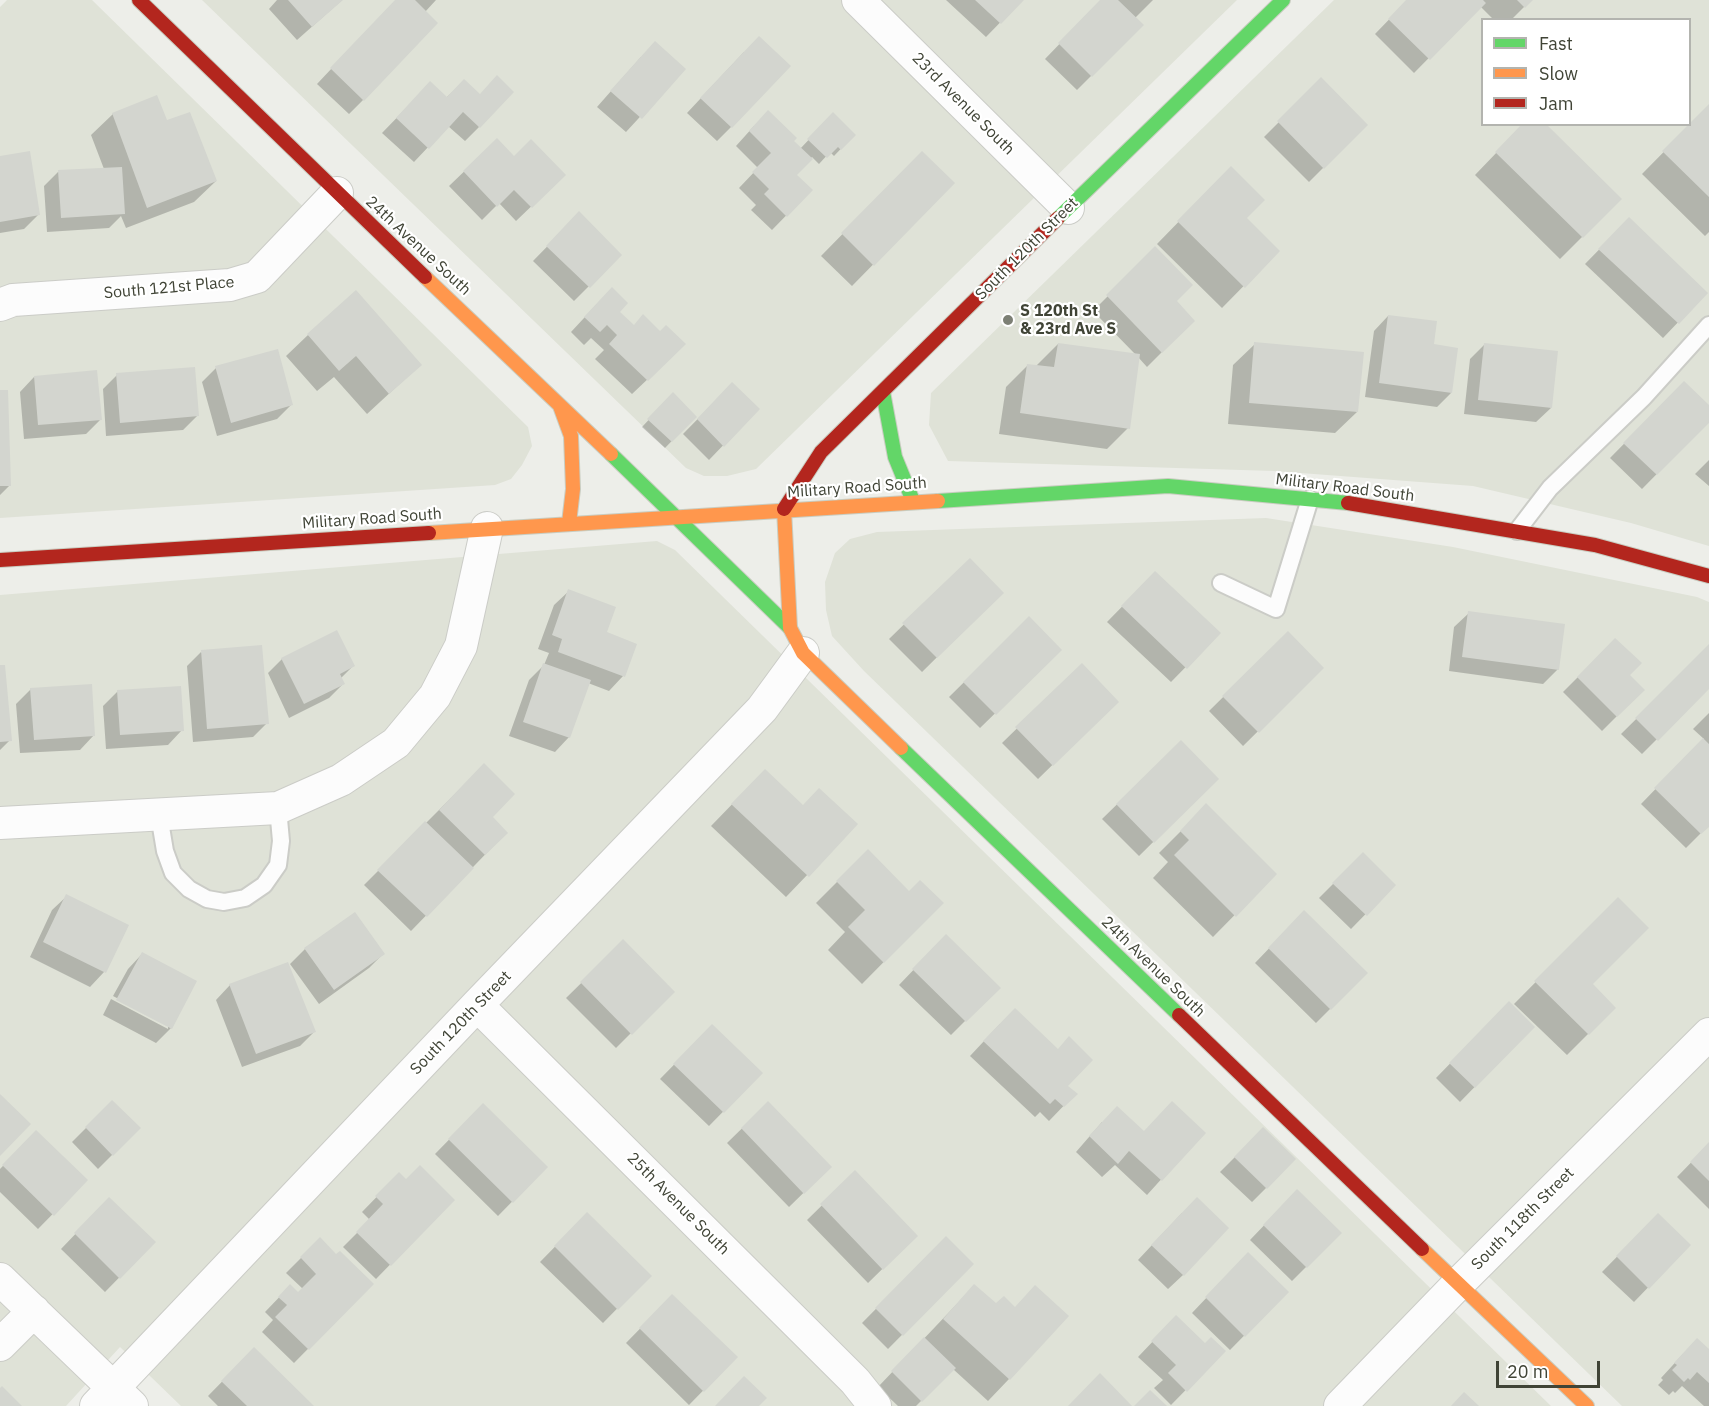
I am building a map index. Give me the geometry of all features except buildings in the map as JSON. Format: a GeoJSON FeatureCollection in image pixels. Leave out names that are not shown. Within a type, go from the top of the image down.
{"type":"FeatureCollection","features":[{"type":"Feature","properties":{"kind":"street","name":"24th Avenue South"},"geometry":{"type":"LineString","coordinates":[[139,0],[337,193],[558,402],[675,516],[796,641],[1458,1284],[1587,1406]]}},
{"type":"Feature","properties":{"kind":"street","name":"23rd Avenue South"},"geometry":{"type":"LineString","coordinates":[[858,0],[1068,208]]}},
{"type":"Feature","properties":{"kind":"street","name":"South 120th Street"},"geometry":{"type":"LineString","coordinates":[[784,509],[821,452],[1282,0]]}},
{"type":"Feature","properties":{"kind":"street","name":"South 121st Place"},"geometry":{"type":"LineString","coordinates":[[0,305],[13,300],[230,285],[257,277],[337,193]]}},
{"type":"Feature","properties":{"kind":"street"},"geometry":{"type":"LineString","coordinates":[[883,392],[895,457],[913,501]]}},
{"type":"Feature","properties":{"kind":"street"},"geometry":{"type":"LineString","coordinates":[[558,402],[572,436],[573,489],[569,523]]}},
{"type":"Feature","properties":{"kind":"street","name":"Military Road South"},"geometry":{"type":"LineString","coordinates":[[0,560],[1168,486],[1344,502],[1595,544],[1709,576]]}},
{"type":"Feature","properties":{"kind":"street"},"geometry":{"type":"LineString","coordinates":[[784,509],[796,641]]}},
{"type":"Feature","properties":{"kind":"street"},"geometry":{"type":"LineString","coordinates":[[0,824],[278,808],[341,780],[396,743],[435,696],[461,646],[487,528]]}},
{"type":"Feature","properties":{"kind":"street","name":"South 120th Street"},"geometry":{"type":"LineString","coordinates":[[114,1400],[477,1005],[762,710],[796,641]]}},
{"type":"Feature","properties":{"kind":"street","name":"25th Avenue South"},"geometry":{"type":"LineString","coordinates":[[477,1005],[855,1381],[875,1406]]}},
{"type":"Feature","properties":{"kind":"street","name":"South 118th Street"},"geometry":{"type":"LineString","coordinates":[[1340,1406],[1458,1284],[1709,1034]]}},
{"type":"Feature","properties":{"kind":"street"},"geometry":{"type":"LineString","coordinates":[[0,1279],[34,1311],[114,1400]]}},
{"type":"Feature","properties":{"kind":"street"},"geometry":{"type":"LineString","coordinates":[[0,1345],[34,1311]]}},
{"type":"Feature","properties":{"kind":"lane"},"geometry":{"type":"LineString","coordinates":[[1517,531],[1550,488],[1644,397],[1709,326]]}},
{"type":"Feature","properties":{"kind":"lane"},"geometry":{"type":"LineString","coordinates":[[1221,583],[1276,609],[1310,499]]}},
{"type":"Feature","properties":{"kind":"lane"},"geometry":{"type":"LineString","coordinates":[[159,815],[165,851],[173,873],[189,889],[207,899],[224,902],[245,898],[264,885],[278,865],[281,841],[278,808]]}},
{"type":"Feature","properties":{"kind":"shaded area"},"geometry":{"type":"Polygon","coordinates":[[[7,0],[92,0],[528,427],[532,446],[511,479],[495,485],[0,518],[0,7],[7,0]]]}},
{"type":"Feature","properties":{"kind":"shaded area"},"geometry":{"type":"Polygon","coordinates":[[[202,0],[1237,0],[756,469],[727,476],[704,476],[686,468],[202,0]]]}},
{"type":"Feature","properties":{"kind":"shaded area"},"geometry":{"type":"Polygon","coordinates":[[[1334,0],[1709,0],[1709,546],[1631,523],[1473,486],[1274,471],[948,461],[929,425],[931,393],[1334,0]]]}},
{"type":"Feature","properties":{"kind":"shaded area"},"geometry":{"type":"Polygon","coordinates":[[[1266,518],[1453,547],[1697,597],[1709,602],[1709,1406],[1622,1406],[864,671],[832,636],[826,610],[825,582],[835,553],[850,539],[877,532],[1266,518]]]}},
{"type":"Feature","properties":{"kind":"shaded area"},"geometry":{"type":"Polygon","coordinates":[[[657,541],[675,550],[1551,1406],[181,1406],[120,1347],[66,1406],[0,1406],[0,595],[657,541]]]}},
{"type":"Feature","properties":{"kind":"traffic: fast"},"geometry":{"type":"LineString","coordinates":[[1058,218],[1283,0]]}},
{"type":"Feature","properties":{"kind":"traffic: fast"},"geometry":{"type":"LineString","coordinates":[[883,392],[895,457],[913,501]]}},
{"type":"Feature","properties":{"kind":"traffic: fast"},"geometry":{"type":"LineString","coordinates":[[611,454],[790,628]]}},
{"type":"Feature","properties":{"kind":"traffic: fast"},"geometry":{"type":"LineString","coordinates":[[938,501],[1168,486],[1348,503]]}},
{"type":"Feature","properties":{"kind":"traffic: fast"},"geometry":{"type":"LineString","coordinates":[[901,748],[1179,1015]]}},
{"type":"Feature","properties":{"kind":"traffic: slow"},"geometry":{"type":"LineString","coordinates":[[425,277],[611,454]]}},
{"type":"Feature","properties":{"kind":"traffic: slow"},"geometry":{"type":"LineString","coordinates":[[560,406],[571,436],[573,489],[569,523]]}},
{"type":"Feature","properties":{"kind":"traffic: slow"},"geometry":{"type":"LineString","coordinates":[[429,533],[938,501]]}},
{"type":"Feature","properties":{"kind":"traffic: slow"},"geometry":{"type":"LineString","coordinates":[[784,509],[790,628],[803,653],[901,748]]}},
{"type":"Feature","properties":{"kind":"traffic: slow"},"geometry":{"type":"LineString","coordinates":[[1422,1249],[1587,1406]]}},
{"type":"Feature","properties":{"kind":"traffic: jam"},"geometry":{"type":"LineString","coordinates":[[139,0],[425,277]]}},
{"type":"Feature","properties":{"kind":"traffic: jam"},"geometry":{"type":"LineString","coordinates":[[784,509],[821,452],[1058,218]]}},
{"type":"Feature","properties":{"kind":"traffic: jam"},"geometry":{"type":"LineString","coordinates":[[1348,503],[1595,545],[1709,576]]}},
{"type":"Feature","properties":{"kind":"traffic: jam"},"geometry":{"type":"LineString","coordinates":[[0,560],[429,533]]}},
{"type":"Feature","properties":{"kind":"traffic: jam"},"geometry":{"type":"LineString","coordinates":[[1179,1015],[1422,1249]]}},
{"type":"Feature","properties":{"kind":"place","name":"S 120th St & 23rd Ave S"},"geometry":{"type":"Point","coordinates":[1008,320]}}]}
